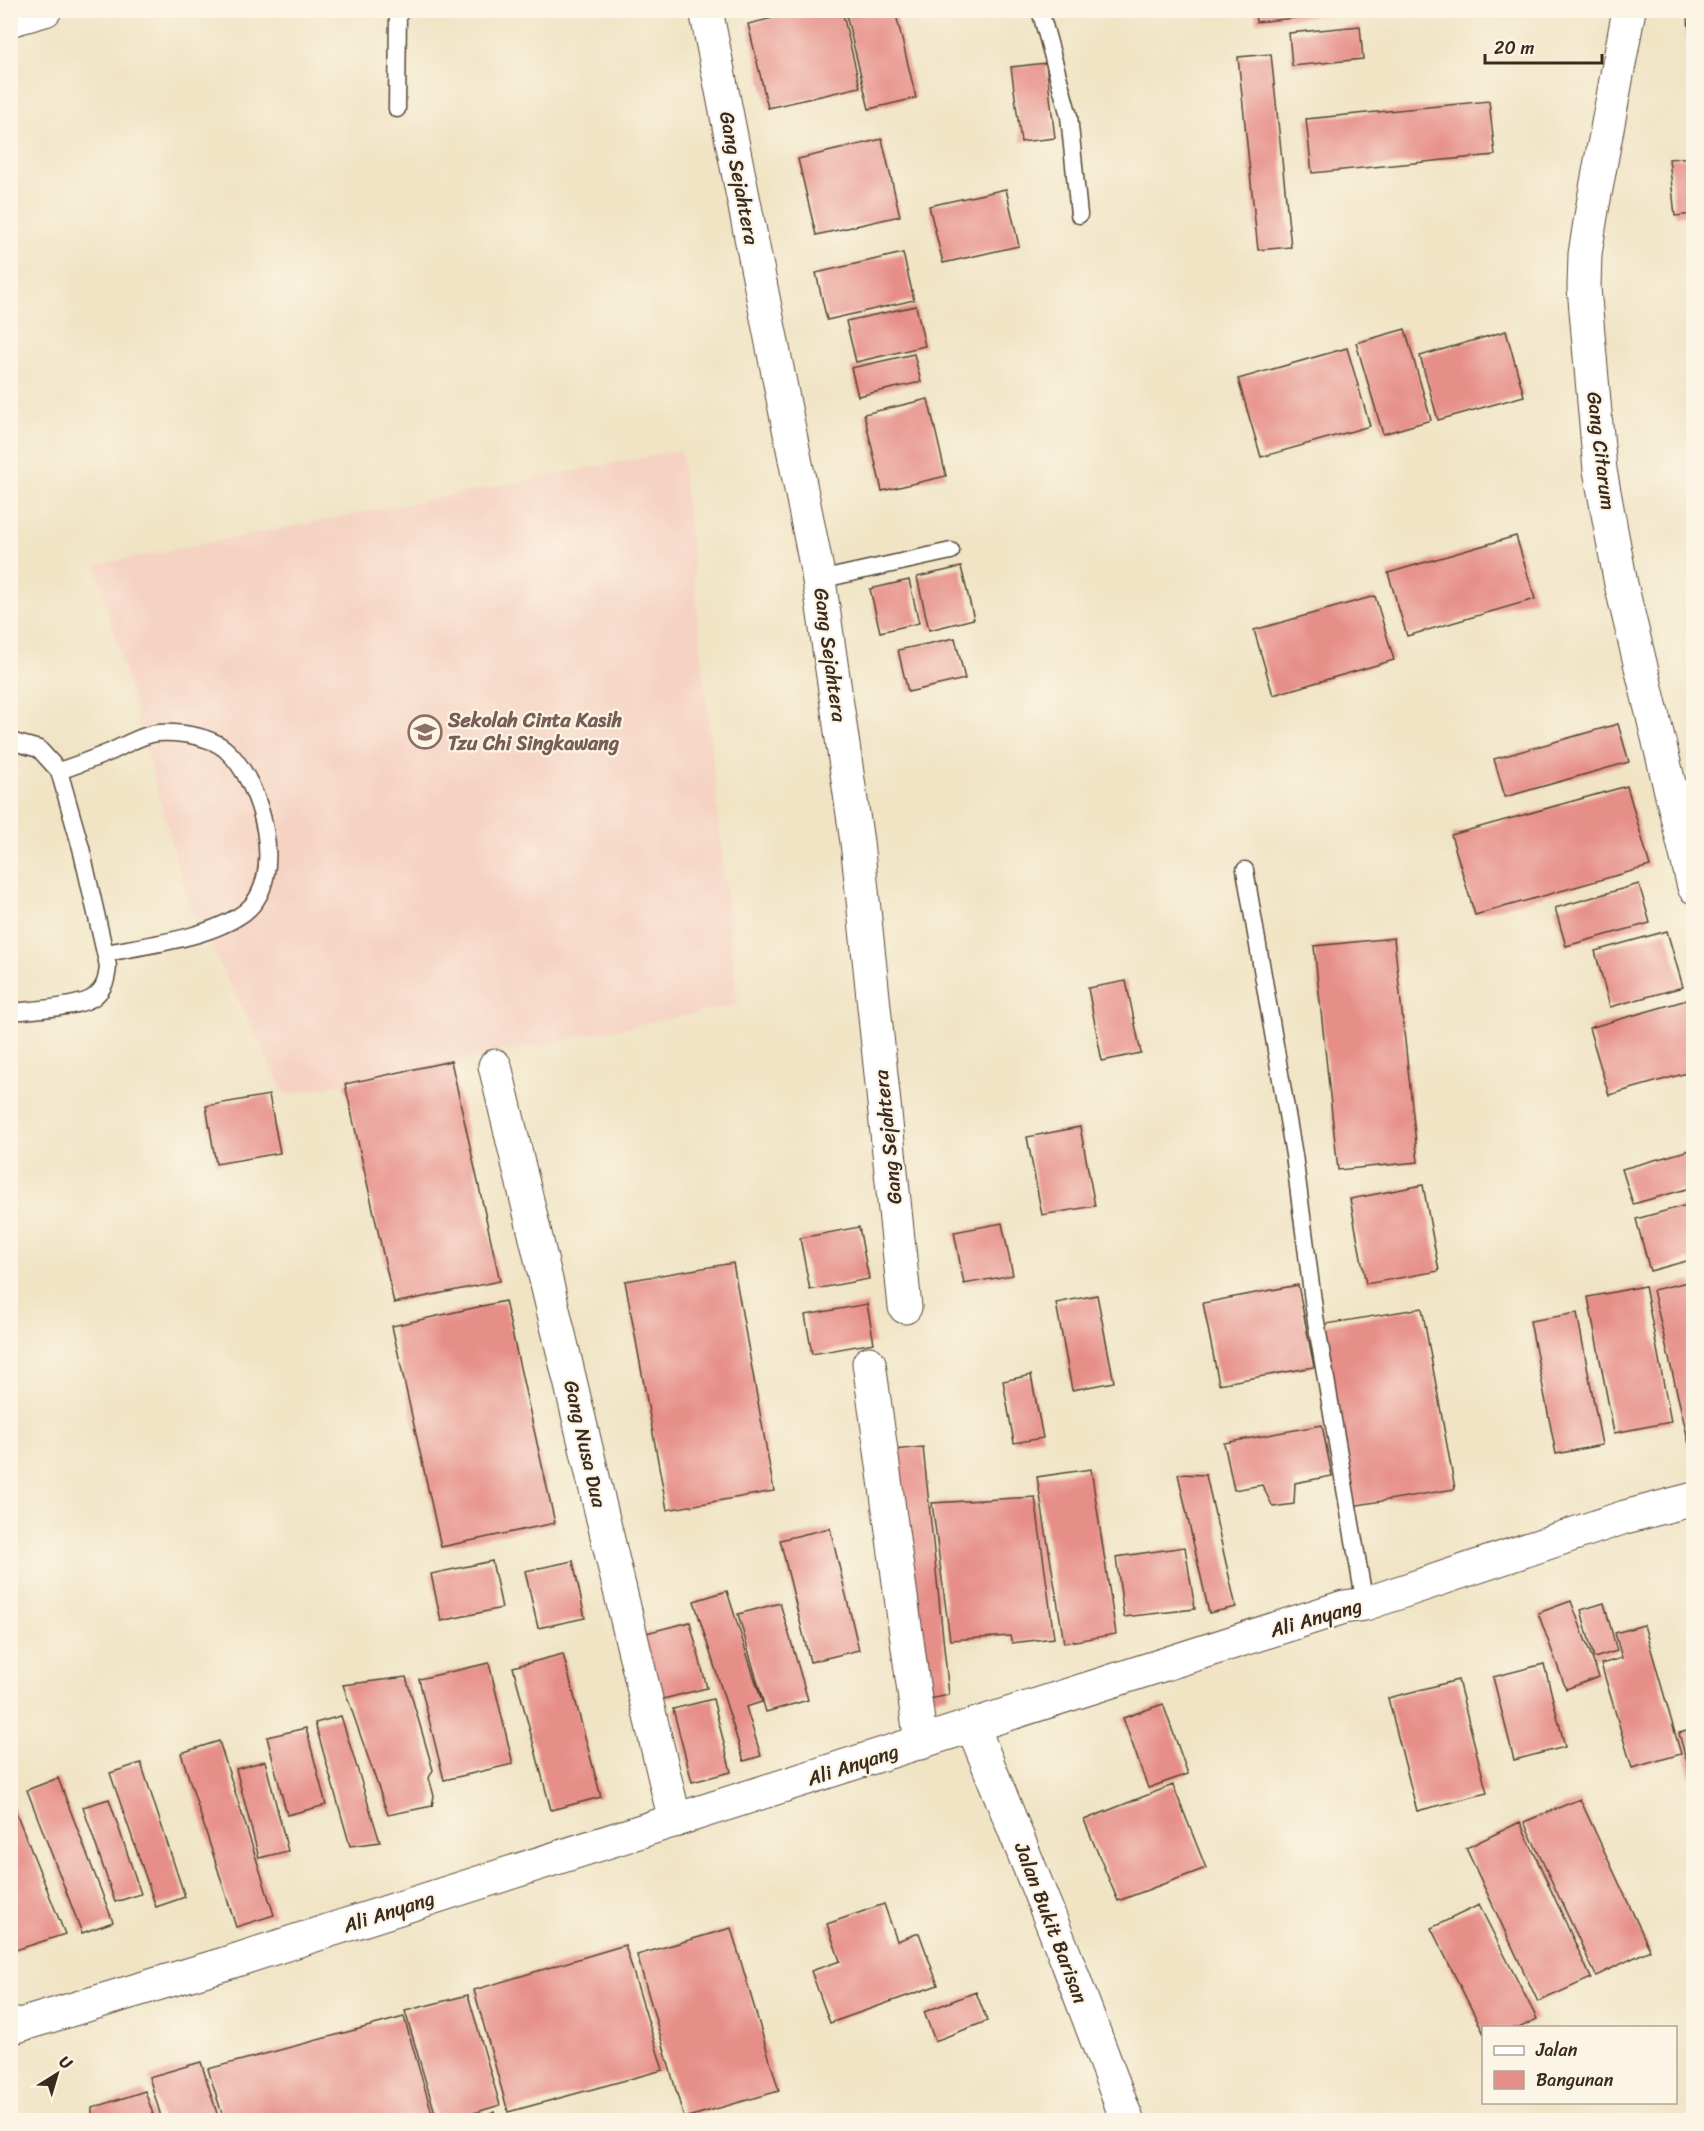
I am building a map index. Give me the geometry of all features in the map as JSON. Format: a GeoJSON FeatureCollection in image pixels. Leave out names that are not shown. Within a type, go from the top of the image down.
{"type":"FeatureCollection","features":[{"type":"Feature","properties":{"kind":"main road"},"geometry":{"type":"LineString","coordinates":[[10,20],[45,10]]}},
{"type":"Feature","properties":{"kind":"main road","name":"Gang Sejahtera"},"geometry":{"type":"LineString","coordinates":[[706,10],[819,580],[857,842],[905,1307]]}},
{"type":"Feature","properties":{"kind":"main road","name":"Gang Citarum"},"geometry":{"type":"LineString","coordinates":[[1629,10],[1592,210],[1585,254],[1584,288],[1600,470],[1619,573],[1694,887]]}},
{"type":"Feature","properties":{"kind":"main road","name":"Gang Nusa Dua"},"geometry":{"type":"LineString","coordinates":[[495,1066],[675,1821]]}},
{"type":"Feature","properties":{"kind":"main road"},"geometry":{"type":"LineString","coordinates":[[869,1363],[921,1743]]}},
{"type":"Feature","properties":{"kind":"main road","name":"Ali Anyang"},"geometry":{"type":"LineString","coordinates":[[10,2028],[224,1964],[1344,1607],[1365,1604],[1625,1517],[1694,1499]]}},
{"type":"Feature","properties":{"kind":"main road","name":"Jalan Bukit Barisan"},"geometry":{"type":"LineString","coordinates":[[974,1726],[1066,1958],[1127,2121]]}},
{"type":"Feature","properties":{"kind":"lane"},"geometry":{"type":"LineString","coordinates":[[397,109],[398,10]]}},
{"type":"Feature","properties":{"kind":"lane"},"geometry":{"type":"LineString","coordinates":[[1040,10],[1070,116],[1078,215]]}},
{"type":"Feature","properties":{"kind":"lane"},"geometry":{"type":"LineString","coordinates":[[819,580],[951,551]]}},
{"type":"Feature","properties":{"kind":"lane"},"geometry":{"type":"LineString","coordinates":[[59,771],[153,734],[183,734],[208,740],[226,750],[242,771],[258,802],[266,835],[268,864],[262,891],[246,911],[219,926],[167,941],[105,953]]}},
{"type":"Feature","properties":{"kind":"lane"},"geometry":{"type":"LineString","coordinates":[[10,741],[39,749],[59,771],[81,848],[108,966],[107,981],[94,998],[72,1004],[10,1012]]}},
{"type":"Feature","properties":{"kind":"lane"},"geometry":{"type":"LineString","coordinates":[[1245,870],[1294,1155],[1315,1316],[1365,1604]]}},
{"type":"Feature","properties":{"kind":"shaded area","name":"Sekolah Cinta Kasih Tzu Chi Singkawang"},"geometry":{"type":"Polygon","coordinates":[[[681,450],[738,1005],[285,1095],[187,899],[95,565],[681,450]]]}},
{"type":"Feature","properties":{"kind":"building"},"geometry":{"type":"Polygon","coordinates":[[[806,10],[842,10],[860,87],[768,108],[748,24],[806,10]]]}},
{"type":"Feature","properties":{"kind":"building"},"geometry":{"type":"Polygon","coordinates":[[[845,10],[895,10],[916,98],[869,109],[845,10]]]}},
{"type":"Feature","properties":{"kind":"building"},"geometry":{"type":"Polygon","coordinates":[[[1255,10],[1354,10],[1355,12],[1256,22],[1255,10]]]}},
{"type":"Feature","properties":{"kind":"building"},"geometry":{"type":"Polygon","coordinates":[[[1687,10],[1694,10],[1694,56],[1692,56],[1687,10]]]}},
{"type":"Feature","properties":{"kind":"building"},"geometry":{"type":"Polygon","coordinates":[[[1360,26],[1363,59],[1292,66],[1289,33],[1360,26]]]}},
{"type":"Feature","properties":{"kind":"building"},"geometry":{"type":"Polygon","coordinates":[[[1271,54],[1291,247],[1258,250],[1238,57],[1271,54]]]}},
{"type":"Feature","properties":{"kind":"building"},"geometry":{"type":"Polygon","coordinates":[[[1046,63],[1055,138],[1021,142],[1011,67],[1046,63]]]}},
{"type":"Feature","properties":{"kind":"building"},"geometry":{"type":"Polygon","coordinates":[[[1489,101],[1495,155],[1312,173],[1306,119],[1489,101]]]}},
{"type":"Feature","properties":{"kind":"building"},"geometry":{"type":"Polygon","coordinates":[[[882,139],[900,216],[816,235],[798,159],[882,139]]]}},
{"type":"Feature","properties":{"kind":"building"},"geometry":{"type":"Polygon","coordinates":[[[1694,157],[1694,214],[1675,216],[1669,159],[1694,157]]]}},
{"type":"Feature","properties":{"kind":"building"},"geometry":{"type":"Polygon","coordinates":[[[1006,189],[1019,246],[943,263],[929,206],[1006,189]]]}},
{"type":"Feature","properties":{"kind":"building"},"geometry":{"type":"Polygon","coordinates":[[[903,253],[914,300],[827,320],[816,273],[903,253]]]}},
{"type":"Feature","properties":{"kind":"building"},"geometry":{"type":"Polygon","coordinates":[[[916,306],[925,346],[856,362],[846,321],[916,306]]]}},
{"type":"Feature","properties":{"kind":"building"},"geometry":{"type":"Polygon","coordinates":[[[1405,329],[1431,420],[1383,434],[1356,343],[1405,329]]]}},
{"type":"Feature","properties":{"kind":"building"},"geometry":{"type":"Polygon","coordinates":[[[1506,331],[1524,396],[1438,420],[1420,356],[1506,331]]]}},
{"type":"Feature","properties":{"kind":"building"},"geometry":{"type":"Polygon","coordinates":[[[1347,348],[1370,426],[1261,457],[1238,379],[1347,348]]]}},
{"type":"Feature","properties":{"kind":"building"},"geometry":{"type":"Polygon","coordinates":[[[914,354],[921,382],[858,396],[851,368],[914,354]]]}},
{"type":"Feature","properties":{"kind":"building"},"geometry":{"type":"Polygon","coordinates":[[[928,399],[946,476],[882,491],[864,414],[928,399]]]}},
{"type":"Feature","properties":{"kind":"building"},"geometry":{"type":"Polygon","coordinates":[[[1516,536],[1535,599],[1407,636],[1388,573],[1516,536]]]}},
{"type":"Feature","properties":{"kind":"building"},"geometry":{"type":"Polygon","coordinates":[[[961,567],[974,619],[929,630],[917,577],[961,567]]]}},
{"type":"Feature","properties":{"kind":"building"},"geometry":{"type":"Polygon","coordinates":[[[909,580],[919,623],[880,632],[870,589],[909,580]]]}},
{"type":"Feature","properties":{"kind":"building"},"geometry":{"type":"Polygon","coordinates":[[[1375,596],[1394,660],[1273,695],[1254,630],[1375,596]]]}},
{"type":"Feature","properties":{"kind":"building"},"geometry":{"type":"Polygon","coordinates":[[[955,638],[965,679],[908,692],[898,650],[955,638]]]}},
{"type":"Feature","properties":{"kind":"building"},"geometry":{"type":"Polygon","coordinates":[[[1618,724],[1629,762],[1505,797],[1494,759],[1618,724]]]}},
{"type":"Feature","properties":{"kind":"building"},"geometry":{"type":"Polygon","coordinates":[[[1627,786],[1650,866],[1475,915],[1451,835],[1627,786]]]}},
{"type":"Feature","properties":{"kind":"building"},"geometry":{"type":"Polygon","coordinates":[[[1639,884],[1650,923],[1566,946],[1555,908],[1639,884]]]}},
{"type":"Feature","properties":{"kind":"building"},"geometry":{"type":"Polygon","coordinates":[[[1667,931],[1683,987],[1610,1007],[1595,951],[1667,931]]]}},
{"type":"Feature","properties":{"kind":"building"},"geometry":{"type":"Polygon","coordinates":[[[1394,938],[1418,1162],[1338,1170],[1314,946],[1394,938]]]}},
{"type":"Feature","properties":{"kind":"building"},"geometry":{"type":"Polygon","coordinates":[[[1126,981],[1141,1053],[1102,1061],[1088,988],[1126,981]]]}},
{"type":"Feature","properties":{"kind":"building"},"geometry":{"type":"Polygon","coordinates":[[[1687,1000],[1694,1024],[1694,1071],[1609,1095],[1589,1028],[1687,1000]]]}},
{"type":"Feature","properties":{"kind":"building"},"geometry":{"type":"Polygon","coordinates":[[[451,1061],[500,1281],[394,1303],[345,1084],[451,1061]]]}},
{"type":"Feature","properties":{"kind":"building"},"geometry":{"type":"Polygon","coordinates":[[[269,1095],[280,1153],[216,1164],[206,1106],[269,1095]]]}},
{"type":"Feature","properties":{"kind":"building"},"geometry":{"type":"Polygon","coordinates":[[[1080,1127],[1095,1206],[1042,1215],[1027,1137],[1080,1127]]]}},
{"type":"Feature","properties":{"kind":"building"},"geometry":{"type":"Polygon","coordinates":[[[1694,1149],[1694,1187],[1633,1204],[1622,1169],[1694,1149]]]}},
{"type":"Feature","properties":{"kind":"building"},"geometry":{"type":"Polygon","coordinates":[[[1423,1185],[1439,1271],[1366,1284],[1350,1199],[1423,1185]]]}},
{"type":"Feature","properties":{"kind":"building"},"geometry":{"type":"Polygon","coordinates":[[[1694,1203],[1694,1259],[1650,1271],[1636,1219],[1694,1203]]]}},
{"type":"Feature","properties":{"kind":"building"},"geometry":{"type":"Polygon","coordinates":[[[1002,1223],[1013,1275],[964,1284],[954,1232],[1002,1223]]]}},
{"type":"Feature","properties":{"kind":"building"},"geometry":{"type":"Polygon","coordinates":[[[859,1227],[869,1279],[810,1290],[800,1238],[859,1227]]]}},
{"type":"Feature","properties":{"kind":"building"},"geometry":{"type":"Polygon","coordinates":[[[733,1263],[774,1491],[667,1510],[625,1281],[733,1263]]]}},
{"type":"Feature","properties":{"kind":"building"},"geometry":{"type":"Polygon","coordinates":[[[1692,1281],[1694,1289],[1693,1461],[1653,1290],[1692,1281]]]}},
{"type":"Feature","properties":{"kind":"building"},"geometry":{"type":"Polygon","coordinates":[[[1298,1285],[1314,1367],[1219,1384],[1203,1303],[1298,1285]]]}},
{"type":"Feature","properties":{"kind":"building"},"geometry":{"type":"Polygon","coordinates":[[[1645,1286],[1671,1422],[1614,1433],[1588,1297],[1645,1286]]]}},
{"type":"Feature","properties":{"kind":"building"},"geometry":{"type":"Polygon","coordinates":[[[1097,1295],[1114,1382],[1072,1390],[1056,1303],[1097,1295]]]}},
{"type":"Feature","properties":{"kind":"building"},"geometry":{"type":"Polygon","coordinates":[[[505,1301],[555,1523],[441,1547],[392,1326],[505,1301]]]}},
{"type":"Feature","properties":{"kind":"building"},"geometry":{"type":"Polygon","coordinates":[[[867,1304],[874,1343],[812,1354],[805,1315],[867,1304]]]}},
{"type":"Feature","properties":{"kind":"building"},"geometry":{"type":"Polygon","coordinates":[[[1422,1308],[1455,1489],[1352,1506],[1320,1325],[1422,1308]]]}},
{"type":"Feature","properties":{"kind":"building"},"geometry":{"type":"Polygon","coordinates":[[[1577,1313],[1602,1445],[1556,1454],[1530,1321],[1577,1313]]]}},
{"type":"Feature","properties":{"kind":"building"},"geometry":{"type":"Polygon","coordinates":[[[1031,1375],[1043,1438],[1014,1443],[1003,1381],[1031,1375]]]}},
{"type":"Feature","properties":{"kind":"building"},"geometry":{"type":"Polygon","coordinates":[[[1322,1425],[1332,1476],[1295,1483],[1294,1504],[1273,1507],[1262,1485],[1234,1490],[1224,1443],[1322,1425]]]}},
{"type":"Feature","properties":{"kind":"building"},"geometry":{"type":"Polygon","coordinates":[[[923,1447],[949,1695],[925,1700],[894,1450],[923,1447]]]}},
{"type":"Feature","properties":{"kind":"building"},"geometry":{"type":"Polygon","coordinates":[[[1091,1469],[1116,1634],[1064,1643],[1037,1477],[1091,1469]]]}},
{"type":"Feature","properties":{"kind":"building"},"geometry":{"type":"Polygon","coordinates":[[[1178,1474],[1206,1475],[1236,1607],[1209,1613],[1178,1474]]]}},
{"type":"Feature","properties":{"kind":"building"},"geometry":{"type":"Polygon","coordinates":[[[1035,1497],[1054,1638],[1012,1643],[1010,1636],[950,1640],[932,1503],[1035,1497]]]}},
{"type":"Feature","properties":{"kind":"building"},"geometry":{"type":"Polygon","coordinates":[[[830,1528],[859,1650],[810,1662],[780,1540],[830,1528]]]}},
{"type":"Feature","properties":{"kind":"building"},"geometry":{"type":"Polygon","coordinates":[[[1185,1547],[1195,1609],[1124,1617],[1116,1557],[1185,1547]]]}},
{"type":"Feature","properties":{"kind":"building"},"geometry":{"type":"Polygon","coordinates":[[[492,1561],[502,1608],[441,1621],[431,1574],[492,1561]]]}},
{"type":"Feature","properties":{"kind":"building"},"geometry":{"type":"Polygon","coordinates":[[[573,1561],[585,1618],[538,1628],[525,1571],[573,1561]]]}},
{"type":"Feature","properties":{"kind":"building"},"geometry":{"type":"Polygon","coordinates":[[[727,1591],[762,1702],[746,1707],[761,1756],[744,1761],[694,1601],[727,1591]]]}},
{"type":"Feature","properties":{"kind":"building"},"geometry":{"type":"Polygon","coordinates":[[[1571,1601],[1599,1677],[1566,1689],[1538,1613],[1571,1601]]]}},
{"type":"Feature","properties":{"kind":"building"},"geometry":{"type":"Polygon","coordinates":[[[780,1603],[808,1700],[766,1712],[738,1614],[780,1603]]]}},
{"type":"Feature","properties":{"kind":"building"},"geometry":{"type":"Polygon","coordinates":[[[1604,1603],[1617,1651],[1594,1658],[1581,1610],[1604,1603]]]}},
{"type":"Feature","properties":{"kind":"building"},"geometry":{"type":"Polygon","coordinates":[[[690,1622],[707,1688],[659,1700],[642,1634],[690,1622]]]}},
{"type":"Feature","properties":{"kind":"building"},"geometry":{"type":"Polygon","coordinates":[[[1644,1625],[1681,1754],[1632,1768],[1601,1664],[1622,1658],[1615,1633],[1644,1625]]]}},
{"type":"Feature","properties":{"kind":"building"},"geometry":{"type":"Polygon","coordinates":[[[563,1654],[601,1797],[551,1810],[513,1667],[563,1654]]]}},
{"type":"Feature","properties":{"kind":"building"},"geometry":{"type":"Polygon","coordinates":[[[489,1663],[513,1764],[444,1780],[419,1679],[489,1663]]]}},
{"type":"Feature","properties":{"kind":"building"},"geometry":{"type":"Polygon","coordinates":[[[1544,1664],[1565,1747],[1514,1760],[1493,1677],[1544,1664]]]}},
{"type":"Feature","properties":{"kind":"building"},"geometry":{"type":"Polygon","coordinates":[[[406,1677],[433,1770],[429,1778],[434,1796],[432,1806],[388,1815],[343,1685],[406,1677]]]}},
{"type":"Feature","properties":{"kind":"building"},"geometry":{"type":"Polygon","coordinates":[[[1458,1680],[1487,1793],[1417,1811],[1388,1698],[1458,1680]]]}},
{"type":"Feature","properties":{"kind":"building"},"geometry":{"type":"Polygon","coordinates":[[[713,1699],[731,1772],[692,1782],[673,1709],[713,1699]]]}},
{"type":"Feature","properties":{"kind":"building"},"geometry":{"type":"Polygon","coordinates":[[[1163,1704],[1188,1774],[1148,1788],[1123,1718],[1163,1704]]]}},
{"type":"Feature","properties":{"kind":"building"},"geometry":{"type":"Polygon","coordinates":[[[341,1716],[380,1842],[350,1846],[315,1723],[341,1716]]]}},
{"type":"Feature","properties":{"kind":"building"},"geometry":{"type":"Polygon","coordinates":[[[306,1728],[326,1805],[287,1815],[267,1737],[306,1728]]]}},
{"type":"Feature","properties":{"kind":"building"},"geometry":{"type":"Polygon","coordinates":[[[1694,1729],[1694,1785],[1693,1785],[1679,1733],[1694,1729]]]}},
{"type":"Feature","properties":{"kind":"building"},"geometry":{"type":"Polygon","coordinates":[[[219,1741],[274,1915],[236,1927],[181,1753],[219,1741]]]}},
{"type":"Feature","properties":{"kind":"building"},"geometry":{"type":"Polygon","coordinates":[[[265,1761],[288,1851],[259,1858],[236,1769],[265,1761]]]}},
{"type":"Feature","properties":{"kind":"building"},"geometry":{"type":"Polygon","coordinates":[[[141,1763],[185,1897],[156,1907],[110,1773],[141,1763]]]}},
{"type":"Feature","properties":{"kind":"building"},"geometry":{"type":"Polygon","coordinates":[[[58,1778],[113,1922],[82,1933],[27,1790],[58,1778]]]}},
{"type":"Feature","properties":{"kind":"building"},"geometry":{"type":"Polygon","coordinates":[[[1173,1785],[1206,1868],[1118,1901],[1084,1820],[1173,1785]]]}},
{"type":"Feature","properties":{"kind":"building"},"geometry":{"type":"Polygon","coordinates":[[[109,1799],[141,1894],[115,1902],[83,1807],[109,1799]]]}},
{"type":"Feature","properties":{"kind":"building"},"geometry":{"type":"Polygon","coordinates":[[[1580,1799],[1650,1950],[1596,1976],[1524,1822],[1580,1799]]]}},
{"type":"Feature","properties":{"kind":"building"},"geometry":{"type":"Polygon","coordinates":[[[13,1805],[65,1934],[10,1952],[10,1806],[13,1805]]]}},
{"type":"Feature","properties":{"kind":"building"},"geometry":{"type":"Polygon","coordinates":[[[1520,1822],[1591,1978],[1538,2002],[1466,1848],[1520,1822]]]}},
{"type":"Feature","properties":{"kind":"building"},"geometry":{"type":"Polygon","coordinates":[[[884,1904],[897,1941],[919,1933],[938,1985],[830,2023],[811,1971],[840,1961],[827,1924],[884,1904]]]}},
{"type":"Feature","properties":{"kind":"building"},"geometry":{"type":"Polygon","coordinates":[[[1479,1905],[1537,2019],[1523,2026],[1482,2026],[1482,2030],[1431,1928],[1479,1905]]]}},
{"type":"Feature","properties":{"kind":"building"},"geometry":{"type":"Polygon","coordinates":[[[731,1928],[779,2091],[684,2118],[637,1955],[731,1928]]]}},
{"type":"Feature","properties":{"kind":"building"},"geometry":{"type":"Polygon","coordinates":[[[625,1945],[663,2070],[508,2112],[474,1990],[625,1945]]]}},
{"type":"Feature","properties":{"kind":"building"},"geometry":{"type":"Polygon","coordinates":[[[976,1992],[987,2021],[935,2041],[924,2012],[976,1992]]]}},
{"type":"Feature","properties":{"kind":"building"},"geometry":{"type":"Polygon","coordinates":[[[468,1995],[500,2105],[451,2120],[437,2120],[405,2011],[468,1995]]]}},
{"type":"Feature","properties":{"kind":"building"},"geometry":{"type":"Polygon","coordinates":[[[404,2017],[434,2120],[224,2120],[208,2069],[404,2017]]]}},
{"type":"Feature","properties":{"kind":"building"},"geometry":{"type":"Polygon","coordinates":[[[201,2062],[219,2120],[162,2120],[149,2077],[201,2062]]]}},
{"type":"Feature","properties":{"kind":"building"},"geometry":{"type":"Polygon","coordinates":[[[145,2091],[155,2120],[92,2120],[92,2108],[145,2091]]]}},
{"type":"Feature","properties":{"kind":"building"},"geometry":{"type":"Polygon","coordinates":[[[494,2112],[497,2120],[471,2120],[494,2112]]]}},
{"type":"Feature","properties":{"kind":"place","name":"Sekolah Cinta Kasih Tzu Chi Singkawang"},"geometry":{"type":"Point","coordinates":[425,732]}}]}
